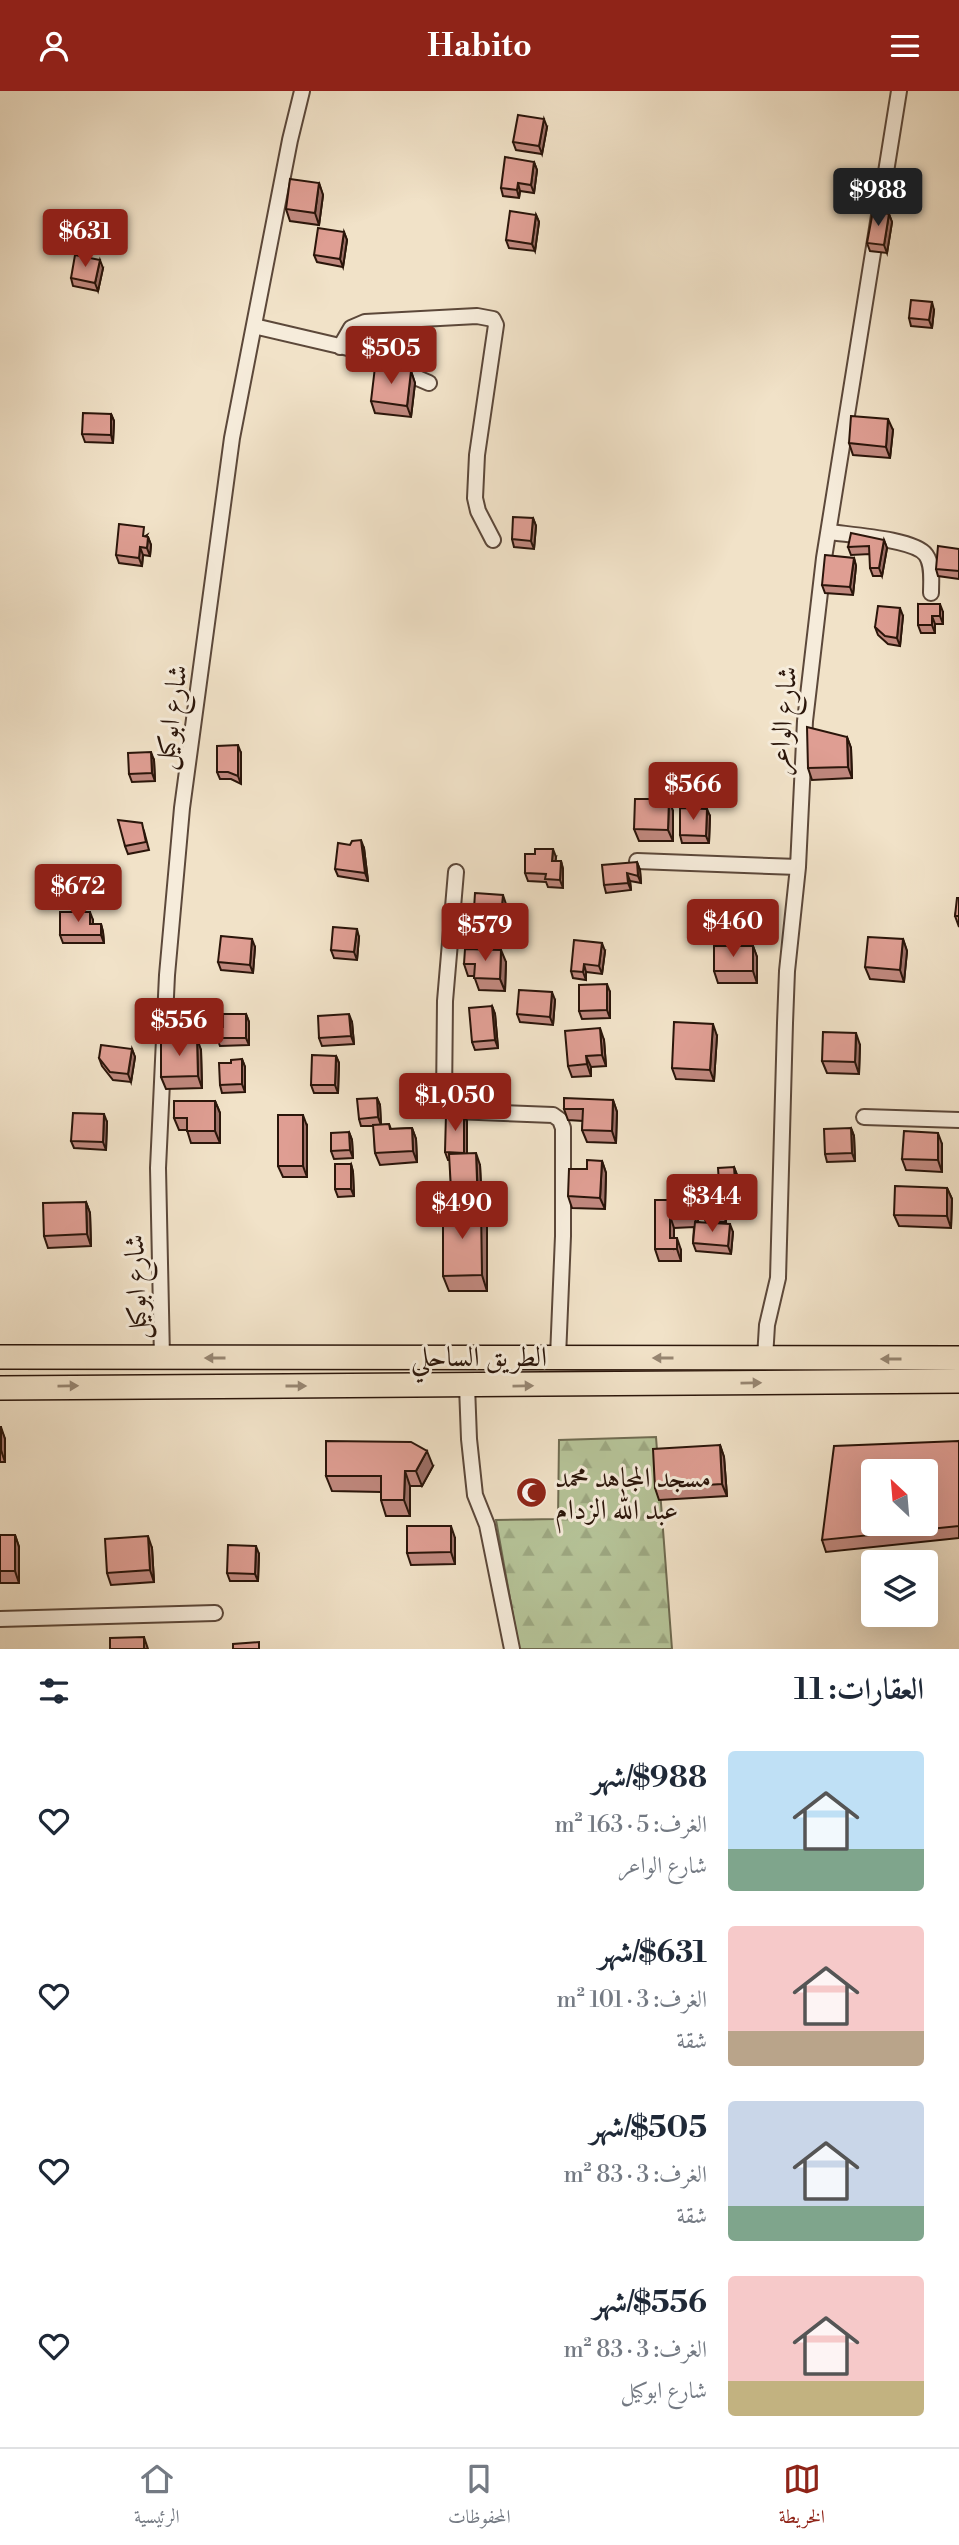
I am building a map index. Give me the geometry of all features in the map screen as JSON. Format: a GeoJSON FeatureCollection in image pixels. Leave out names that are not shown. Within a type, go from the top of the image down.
{"type":"FeatureCollection","features":[{"type":"Feature","properties":{"kind":"highway","name":"الطريق الساحلي"},"geometry":{"type":"LineString","coordinates":[[0,1357],[959,1359]]}},
{"type":"Feature","properties":{"kind":"highway","name":"الطريق الساحلي"},"geometry":{"type":"LineString","coordinates":[[0,1388],[959,1381]]}},
{"type":"Feature","properties":{"kind":"street","name":"شارع ابوكيل"},"geometry":{"type":"LineString","coordinates":[[162,1358],[157,1196],[167,975],[182,807],[232,438],[302,91]]}},
{"type":"Feature","properties":{"kind":"street","name":"شارع الواعر"},"geometry":{"type":"LineString","coordinates":[[765,1358],[768,1325],[778,1279],[787,971],[798,867],[805,721],[824,558],[899,91]]}},
{"type":"Feature","properties":{"kind":"street"},"geometry":{"type":"LineString","coordinates":[[340,347],[351,328],[365,322],[477,316],[493,319],[495,325],[477,455],[475,498],[478,511],[494,540]]}},
{"type":"Feature","properties":{"kind":"street"},"geometry":{"type":"LineString","coordinates":[[254,326],[366,355],[429,383]]}},
{"type":"Feature","properties":{"kind":"street"},"geometry":{"type":"LineString","coordinates":[[830,532],[897,543],[922,551],[929,564],[931,593]]}},
{"type":"Feature","properties":{"kind":"street"},"geometry":{"type":"LineString","coordinates":[[636,861],[798,867]]}},
{"type":"Feature","properties":{"kind":"street"},"geometry":{"type":"LineString","coordinates":[[456,872],[445,1001],[444,1102],[446,1107],[454,1111],[553,1115],[560,1120],[563,1128],[563,1236],[558,1357]]}},
{"type":"Feature","properties":{"kind":"street"},"geometry":{"type":"LineString","coordinates":[[864,1117],[959,1120]]}},
{"type":"Feature","properties":{"kind":"street"},"geometry":{"type":"LineString","coordinates":[[467,1386],[475,1495],[487,1525],[512,1649]]}},
{"type":"Feature","properties":{"kind":"street"},"geometry":{"type":"LineString","coordinates":[[0,1619],[215,1613]]}},
{"type":"Feature","properties":{"kind":"green space"},"geometry":{"type":"Polygon","coordinates":[[[656,1437],[672,1649],[519,1649],[496,1520],[558,1519],[559,1440],[656,1437]]]}},
{"type":"Feature","properties":{"kind":"building"},"geometry":{"type":"Polygon","coordinates":[[[518,115],[544,119],[539,146],[513,142],[518,115]]]}},
{"type":"Feature","properties":{"kind":"building"},"geometry":{"type":"Polygon","coordinates":[[[505,157],[534,162],[531,185],[518,183],[517,190],[501,188],[505,157]]]}},
{"type":"Feature","properties":{"kind":"building"},"geometry":{"type":"Polygon","coordinates":[[[290,179],[319,183],[315,213],[286,209],[290,179]]]}},
{"type":"Feature","properties":{"kind":"building"},"geometry":{"type":"Polygon","coordinates":[[[510,211],[536,215],[532,244],[506,240],[510,211]]]}},
{"type":"Feature","properties":{"kind":"building"},"geometry":{"type":"Polygon","coordinates":[[[873,211],[889,214],[884,245],[867,243],[873,211]]]}},
{"type":"Feature","properties":{"kind":"building"},"geometry":{"type":"Polygon","coordinates":[[[318,228],[344,232],[340,259],[314,255],[318,228]]]}},
{"type":"Feature","properties":{"kind":"building"},"geometry":{"type":"Polygon","coordinates":[[[75,255],[100,260],[95,283],[71,278],[75,255]]]}},
{"type":"Feature","properties":{"kind":"building"},"geometry":{"type":"Polygon","coordinates":[[[911,300],[932,302],[929,320],[909,318],[911,300]]]}},
{"type":"Feature","properties":{"kind":"building"},"geometry":{"type":"Polygon","coordinates":[[[375,367],[411,371],[407,406],[371,401],[375,367]]]}},
{"type":"Feature","properties":{"kind":"building"},"geometry":{"type":"Polygon","coordinates":[[[83,413],[111,414],[111,435],[82,434],[83,413]]]}},
{"type":"Feature","properties":{"kind":"building"},"geometry":{"type":"Polygon","coordinates":[[[851,416],[888,419],[886,447],[849,443],[851,416]]]}},
{"type":"Feature","properties":{"kind":"building"},"geometry":{"type":"Polygon","coordinates":[[[513,517],[533,518],[531,541],[512,539],[513,517]]]}},
{"type":"Feature","properties":{"kind":"building"},"geometry":{"type":"Polygon","coordinates":[[[119,524],[144,527],[143,536],[148,537],[147,548],[140,547],[139,558],[116,555],[119,524]]]}},
{"type":"Feature","properties":{"kind":"building"},"geometry":{"type":"Polygon","coordinates":[[[851,533],[884,540],[879,568],[870,568],[869,546],[848,547],[851,533]]]}},
{"type":"Feature","properties":{"kind":"building"},"geometry":{"type":"Polygon","coordinates":[[[938,546],[959,549],[959,571],[936,569],[938,546]]]}},
{"type":"Feature","properties":{"kind":"building"},"geometry":{"type":"Polygon","coordinates":[[[825,555],[854,558],[850,587],[822,585],[825,555]]]}},
{"type":"Feature","properties":{"kind":"building"},"geometry":{"type":"Polygon","coordinates":[[[918,604],[940,604],[940,616],[932,616],[932,625],[918,625],[918,604]]]}},
{"type":"Feature","properties":{"kind":"building"},"geometry":{"type":"Polygon","coordinates":[[[878,606],[900,608],[897,638],[885,636],[875,627],[878,606]]]}},
{"type":"Feature","properties":{"kind":"building"},"geometry":{"type":"Polygon","coordinates":[[[807,727],[847,737],[848,767],[808,768],[807,727]]]}},
{"type":"Feature","properties":{"kind":"building"},"geometry":{"type":"Polygon","coordinates":[[[238,745],[238,776],[217,772],[217,746],[238,745]]]}},
{"type":"Feature","properties":{"kind":"building"},"geometry":{"type":"Polygon","coordinates":[[[151,752],[152,773],[129,774],[128,753],[151,752]]]}},
{"type":"Feature","properties":{"kind":"building"},"geometry":{"type":"Polygon","coordinates":[[[635,799],[669,799],[668,830],[634,829],[635,799]]]}},
{"type":"Feature","properties":{"kind":"building"},"geometry":{"type":"Polygon","coordinates":[[[680,808],[707,809],[706,836],[680,835],[680,808]]]}},
{"type":"Feature","properties":{"kind":"building"},"geometry":{"type":"Polygon","coordinates":[[[118,820],[142,823],[146,842],[125,846],[118,820]]]}},
{"type":"Feature","properties":{"kind":"building"},"geometry":{"type":"Polygon","coordinates":[[[361,840],[365,873],[335,869],[338,843],[350,845],[352,841],[361,840]]]}},
{"type":"Feature","properties":{"kind":"building"},"geometry":{"type":"Polygon","coordinates":[[[535,849],[553,849],[552,861],[561,861],[560,880],[545,879],[546,874],[525,873],[525,854],[535,854],[535,849]]]}},
{"type":"Feature","properties":{"kind":"building"},"geometry":{"type":"Polygon","coordinates":[[[637,862],[638,876],[627,873],[628,883],[604,885],[602,865],[637,862]]]}},
{"type":"Feature","properties":{"kind":"building"},"geometry":{"type":"Polygon","coordinates":[[[475,893],[503,895],[500,927],[473,925],[475,893]]]}},
{"type":"Feature","properties":{"kind":"building"},"geometry":{"type":"Polygon","coordinates":[[[957,898],[959,916],[955,916],[957,898]]]}},
{"type":"Feature","properties":{"kind":"building"},"geometry":{"type":"Polygon","coordinates":[[[60,912],[90,912],[90,924],[101,924],[101,935],[60,935],[60,912]]]}},
{"type":"Feature","properties":{"kind":"building"},"geometry":{"type":"Polygon","coordinates":[[[333,927],[357,929],[354,952],[331,950],[333,927]]]}},
{"type":"Feature","properties":{"kind":"building"},"geometry":{"type":"Polygon","coordinates":[[[221,936],[252,939],[250,965],[218,962],[221,936]]]}},
{"type":"Feature","properties":{"kind":"building"},"geometry":{"type":"Polygon","coordinates":[[[868,937],[903,939],[900,970],[865,967],[868,937]]]}},
{"type":"Feature","properties":{"kind":"building"},"geometry":{"type":"Polygon","coordinates":[[[574,940],[602,943],[599,966],[584,964],[583,972],[571,971],[574,940]]]}},
{"type":"Feature","properties":{"kind":"building"},"geometry":{"type":"Polygon","coordinates":[[[714,946],[753,946],[753,971],[714,971],[714,946]]]}},
{"type":"Feature","properties":{"kind":"building"},"geometry":{"type":"Polygon","coordinates":[[[465,949],[501,950],[500,979],[474,978],[475,964],[464,964],[465,949]]]}},
{"type":"Feature","properties":{"kind":"building"},"geometry":{"type":"Polygon","coordinates":[[[607,984],[607,1010],[579,1011],[579,985],[607,984]]]}},
{"type":"Feature","properties":{"kind":"building"},"geometry":{"type":"Polygon","coordinates":[[[519,990],[552,992],[550,1017],[517,1014],[519,990]]]}},
{"type":"Feature","properties":{"kind":"building"},"geometry":{"type":"Polygon","coordinates":[[[492,1006],[495,1040],[472,1042],[469,1008],[492,1006]]]}},
{"type":"Feature","properties":{"kind":"building"},"geometry":{"type":"Polygon","coordinates":[[[223,1014],[246,1014],[246,1038],[217,1038],[217,1027],[223,1027],[223,1014]]]}},
{"type":"Feature","properties":{"kind":"building"},"geometry":{"type":"Polygon","coordinates":[[[349,1014],[351,1036],[319,1038],[318,1016],[349,1014]]]}},
{"type":"Feature","properties":{"kind":"building"},"geometry":{"type":"Polygon","coordinates":[[[674,1022],[713,1024],[710,1070],[672,1068],[674,1022]]]}},
{"type":"Feature","properties":{"kind":"building"},"geometry":{"type":"Polygon","coordinates":[[[600,1028],[602,1055],[586,1056],[587,1064],[568,1066],[565,1031],[600,1028]]]}},
{"type":"Feature","properties":{"kind":"building"},"geometry":{"type":"Polygon","coordinates":[[[823,1032],[856,1033],[855,1062],[822,1061],[823,1032]]]}},
{"type":"Feature","properties":{"kind":"building"},"geometry":{"type":"Polygon","coordinates":[[[197,1038],[198,1076],[161,1077],[161,1039],[197,1038]]]}},
{"type":"Feature","properties":{"kind":"building"},"geometry":{"type":"Polygon","coordinates":[[[101,1045],[132,1049],[128,1074],[110,1072],[99,1058],[101,1045]]]}},
{"type":"Feature","properties":{"kind":"building"},"geometry":{"type":"Polygon","coordinates":[[[312,1055],[336,1056],[335,1085],[311,1085],[312,1055]]]}},
{"type":"Feature","properties":{"kind":"building"},"geometry":{"type":"Polygon","coordinates":[[[242,1059],[242,1084],[220,1085],[219,1063],[242,1059]]]}},
{"type":"Feature","properties":{"kind":"building"},"geometry":{"type":"Polygon","coordinates":[[[377,1098],[378,1117],[359,1119],[357,1099],[377,1098]]]}},
{"type":"Feature","properties":{"kind":"building"},"geometry":{"type":"Polygon","coordinates":[[[564,1098],[613,1100],[612,1131],[582,1130],[583,1109],[564,1109],[564,1098]]]}},
{"type":"Feature","properties":{"kind":"building"},"geometry":{"type":"Polygon","coordinates":[[[174,1101],[215,1101],[215,1131],[187,1131],[187,1118],[174,1118],[174,1101]]]}},
{"type":"Feature","properties":{"kind":"building"},"geometry":{"type":"Polygon","coordinates":[[[73,1113],[104,1114],[103,1142],[71,1141],[73,1113]]]}},
{"type":"Feature","properties":{"kind":"building"},"geometry":{"type":"Polygon","coordinates":[[[446,1114],[464,1114],[464,1153],[445,1152],[446,1114]]]}},
{"type":"Feature","properties":{"kind":"building"},"geometry":{"type":"Polygon","coordinates":[[[278,1115],[303,1115],[303,1166],[278,1166],[278,1115]]]}},
{"type":"Feature","properties":{"kind":"building"},"geometry":{"type":"Polygon","coordinates":[[[389,1124],[390,1129],[412,1128],[413,1151],[375,1153],[373,1125],[389,1124]]]}},
{"type":"Feature","properties":{"kind":"building"},"geometry":{"type":"Polygon","coordinates":[[[851,1128],[852,1153],[825,1154],[824,1129],[851,1128]]]}},
{"type":"Feature","properties":{"kind":"building"},"geometry":{"type":"Polygon","coordinates":[[[904,1131],[938,1133],[938,1160],[902,1159],[904,1131]]]}},
{"type":"Feature","properties":{"kind":"building"},"geometry":{"type":"Polygon","coordinates":[[[349,1132],[350,1150],[331,1151],[331,1133],[349,1132]]]}},
{"type":"Feature","properties":{"kind":"building"},"geometry":{"type":"Polygon","coordinates":[[[476,1153],[478,1206],[452,1207],[449,1154],[476,1153]]]}},
{"type":"Feature","properties":{"kind":"building"},"geometry":{"type":"Polygon","coordinates":[[[587,1160],[602,1161],[600,1198],[568,1196],[569,1169],[587,1169],[587,1160]]]}},
{"type":"Feature","properties":{"kind":"building"},"geometry":{"type":"Polygon","coordinates":[[[335,1164],[351,1164],[351,1189],[335,1189],[335,1164]]]}},
{"type":"Feature","properties":{"kind":"building"},"geometry":{"type":"Polygon","coordinates":[[[734,1167],[735,1181],[719,1183],[718,1168],[734,1167]]]}},
{"type":"Feature","properties":{"kind":"building"},"geometry":{"type":"Polygon","coordinates":[[[734,1186],[735,1196],[723,1197],[723,1214],[703,1215],[703,1187],[734,1186]]]}},
{"type":"Feature","properties":{"kind":"building"},"geometry":{"type":"Polygon","coordinates":[[[895,1186],[947,1188],[947,1216],[894,1215],[895,1186]]]}},
{"type":"Feature","properties":{"kind":"building"},"geometry":{"type":"Polygon","coordinates":[[[655,1200],[694,1200],[694,1216],[670,1216],[670,1238],[677,1238],[677,1249],[655,1249],[655,1200]]]}},
{"type":"Feature","properties":{"kind":"building"},"geometry":{"type":"Polygon","coordinates":[[[86,1202],[87,1234],[44,1236],[43,1203],[86,1202]]]}},
{"type":"Feature","properties":{"kind":"building"},"geometry":{"type":"Polygon","coordinates":[[[443,1207],[481,1207],[482,1275],[443,1276],[443,1207]]]}},
{"type":"Feature","properties":{"kind":"building"},"geometry":{"type":"Polygon","coordinates":[[[695,1222],[730,1224],[728,1246],[693,1243],[695,1222]]]}},
{"type":"Feature","properties":{"kind":"building"},"geometry":{"type":"Polygon","coordinates":[[[326,1441],[411,1442],[427,1451],[416,1471],[405,1471],[404,1500],[381,1500],[381,1476],[326,1476],[326,1441]]]}},
{"type":"Feature","properties":{"kind":"building"},"geometry":{"type":"Polygon","coordinates":[[[959,1441],[959,1526],[938,1528],[938,1459],[861,1459],[861,1536],[822,1540],[834,1446],[959,1441]]]}},
{"type":"Feature","properties":{"kind":"building"},"geometry":{"type":"Polygon","coordinates":[[[720,1445],[722,1484],[655,1488],[653,1449],[720,1445]]]}},
{"type":"Feature","properties":{"kind":"building"},"geometry":{"type":"Polygon","coordinates":[[[407,1526],[451,1526],[451,1552],[407,1553],[407,1526]]]}},
{"type":"Feature","properties":{"kind":"building"},"geometry":{"type":"Polygon","coordinates":[[[0,1535],[15,1535],[15,1571],[0,1571],[0,1535]]]}},
{"type":"Feature","properties":{"kind":"building"},"geometry":{"type":"Polygon","coordinates":[[[148,1536],[150,1570],[107,1573],[105,1539],[148,1536]]]}},
{"type":"Feature","properties":{"kind":"building"},"geometry":{"type":"Polygon","coordinates":[[[228,1545],[256,1546],[255,1574],[227,1573],[228,1545]]]}},
{"type":"Feature","properties":{"kind":"building"},"geometry":{"type":"Polygon","coordinates":[[[144,1637],[144,1649],[110,1649],[110,1638],[144,1637]]]}},
{"type":"Feature","properties":{"kind":"building"},"geometry":{"type":"Polygon","coordinates":[[[259,1642],[259,1649],[233,1649],[233,1644],[259,1642]]]}},
{"type":"Feature","properties":{"kind":"place","name":"مسجد المجاهد محمد عبد الله الزدام"},"geometry":{"type":"Point","coordinates":[532,1493]}}]}
